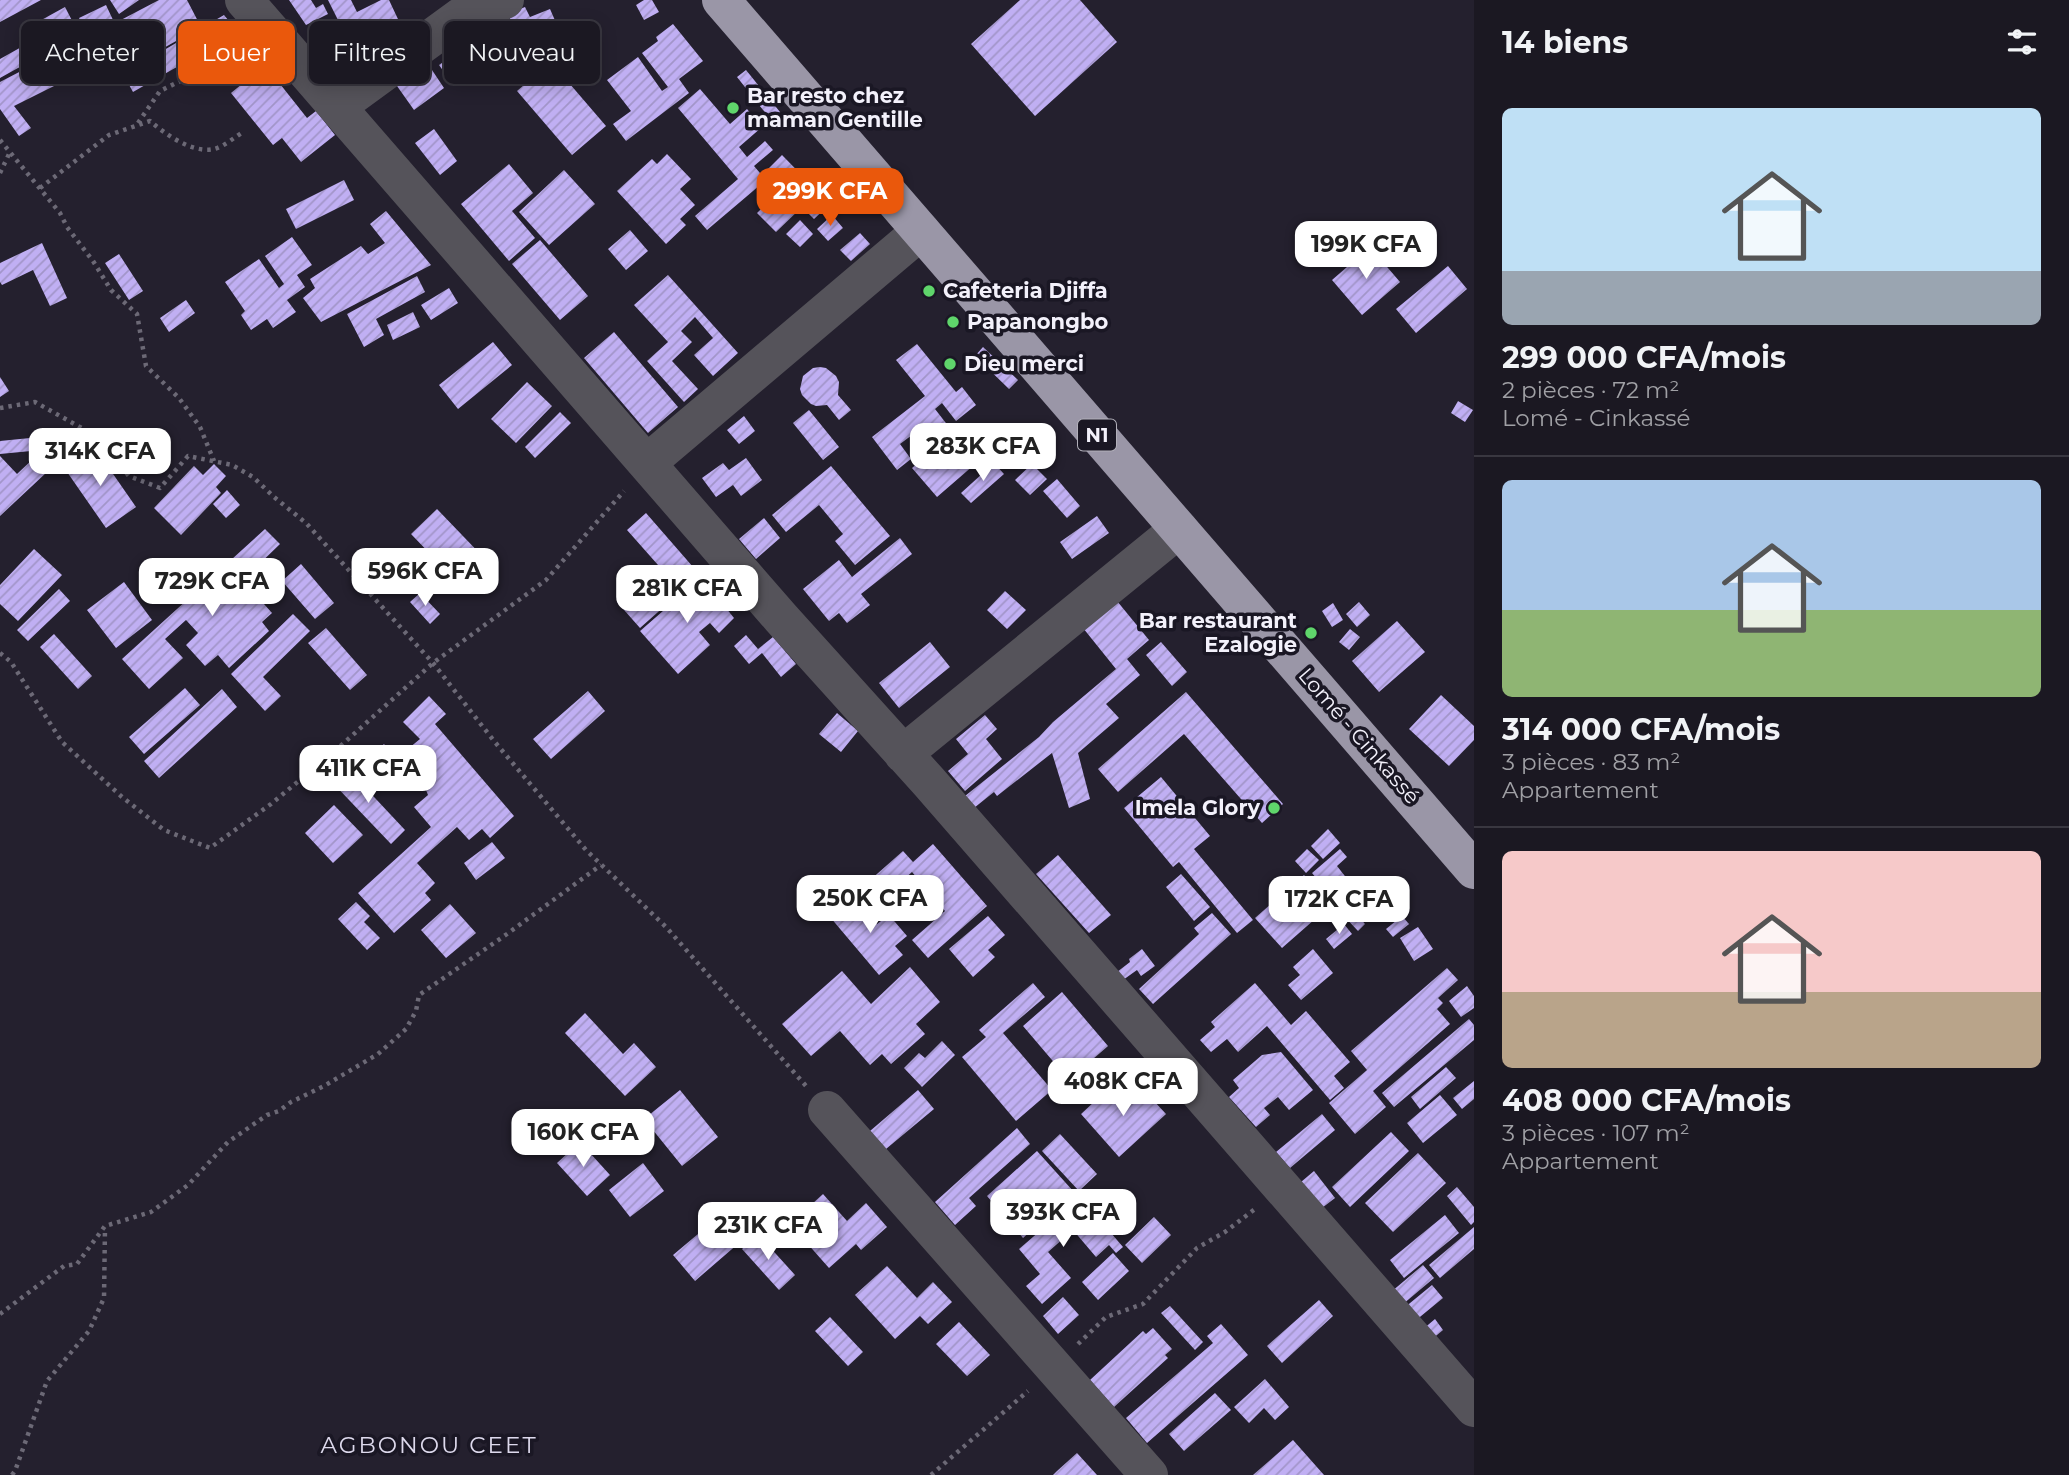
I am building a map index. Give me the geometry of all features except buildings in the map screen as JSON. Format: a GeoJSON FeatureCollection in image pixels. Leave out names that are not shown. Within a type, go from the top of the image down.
{"type":"FeatureCollection","features":[{"type":"Feature","properties":{"kind":"highway","name":"Lomé - Cinkassé"},"geometry":{"type":"LineString","coordinates":[[721,0],[1474,870]]}},
{"type":"Feature","properties":{"kind":"street"},"geometry":{"type":"LineString","coordinates":[[338,106],[460,17],[505,0]]}},
{"type":"Feature","properties":{"kind":"street"},"geometry":{"type":"LineString","coordinates":[[254,12],[780,618],[903,754],[1281,1186],[1468,1390]]}},
{"type":"Feature","properties":{"kind":"street"},"geometry":{"type":"LineString","coordinates":[[647,463],[921,231]]}},
{"type":"Feature","properties":{"kind":"street"},"geometry":{"type":"LineString","coordinates":[[903,754],[1179,529]]}},
{"type":"Feature","properties":{"kind":"street"},"geometry":{"type":"LineString","coordinates":[[827,1110],[1149,1475]]}},
{"type":"Feature","properties":{"kind":"path"},"geometry":{"type":"LineString","coordinates":[[138,124],[160,91],[226,59],[254,12]]}},
{"type":"Feature","properties":{"kind":"path"},"geometry":{"type":"LineString","coordinates":[[40,188],[109,135],[138,124],[150,121],[165,134],[190,147],[214,149],[243,132]]}},
{"type":"Feature","properties":{"kind":"path"},"geometry":{"type":"LineString","coordinates":[[0,139],[60,213],[67,228],[93,261],[111,290],[137,314],[146,366],[179,398],[200,427],[214,461]]}},
{"type":"Feature","properties":{"kind":"path"},"geometry":{"type":"LineString","coordinates":[[0,173],[10,152]]}},
{"type":"Feature","properties":{"kind":"path"},"geometry":{"type":"LineString","coordinates":[[0,408],[35,402],[96,436],[129,476],[160,488],[188,456],[232,465],[253,477],[306,523],[433,663],[494,741],[601,864],[666,927],[827,1110]]}},
{"type":"Feature","properties":{"kind":"path"},"geometry":{"type":"LineString","coordinates":[[0,653],[11,662],[62,742],[122,797],[164,830],[210,848],[271,804],[433,663],[546,580],[647,463]]}},
{"type":"Feature","properties":{"kind":"path"},"geometry":{"type":"LineString","coordinates":[[0,1314],[64,1266],[77,1264],[105,1226],[151,1212],[188,1185],[228,1142],[267,1115],[279,1111],[378,1054],[406,1028],[416,1011],[419,995],[601,864]]}},
{"type":"Feature","properties":{"kind":"path"},"geometry":{"type":"LineString","coordinates":[[931,1475],[1054,1368],[1107,1317],[1143,1304],[1197,1248],[1225,1232],[1281,1186]]}},
{"type":"Feature","properties":{"kind":"path"},"geometry":{"type":"LineString","coordinates":[[12,1475],[47,1381],[89,1331],[104,1298],[105,1226]]}},
{"type":"Feature","properties":{"kind":"place","name":"Bar resto chez maman Gentille"},"geometry":{"type":"Point","coordinates":[733,108]}},
{"type":"Feature","properties":{"kind":"place","name":"Cafeteria Djiffa"},"geometry":{"type":"Point","coordinates":[929,291]}},
{"type":"Feature","properties":{"kind":"place","name":"Papanongbo"},"geometry":{"type":"Point","coordinates":[953,322]}},
{"type":"Feature","properties":{"kind":"place","name":"Dieu merci"},"geometry":{"type":"Point","coordinates":[950,364]}},
{"type":"Feature","properties":{"kind":"place","name":"Bar restaurant Ezalogie"},"geometry":{"type":"Point","coordinates":[1311,633]}},
{"type":"Feature","properties":{"kind":"place","name":"Imela Glory"},"geometry":{"type":"Point","coordinates":[1274,808]}},
{"type":"Feature","properties":{"kind":"district","name":"AGBONOU CEET"},"geometry":{"type":"Point","coordinates":[429,1445]}}]}
